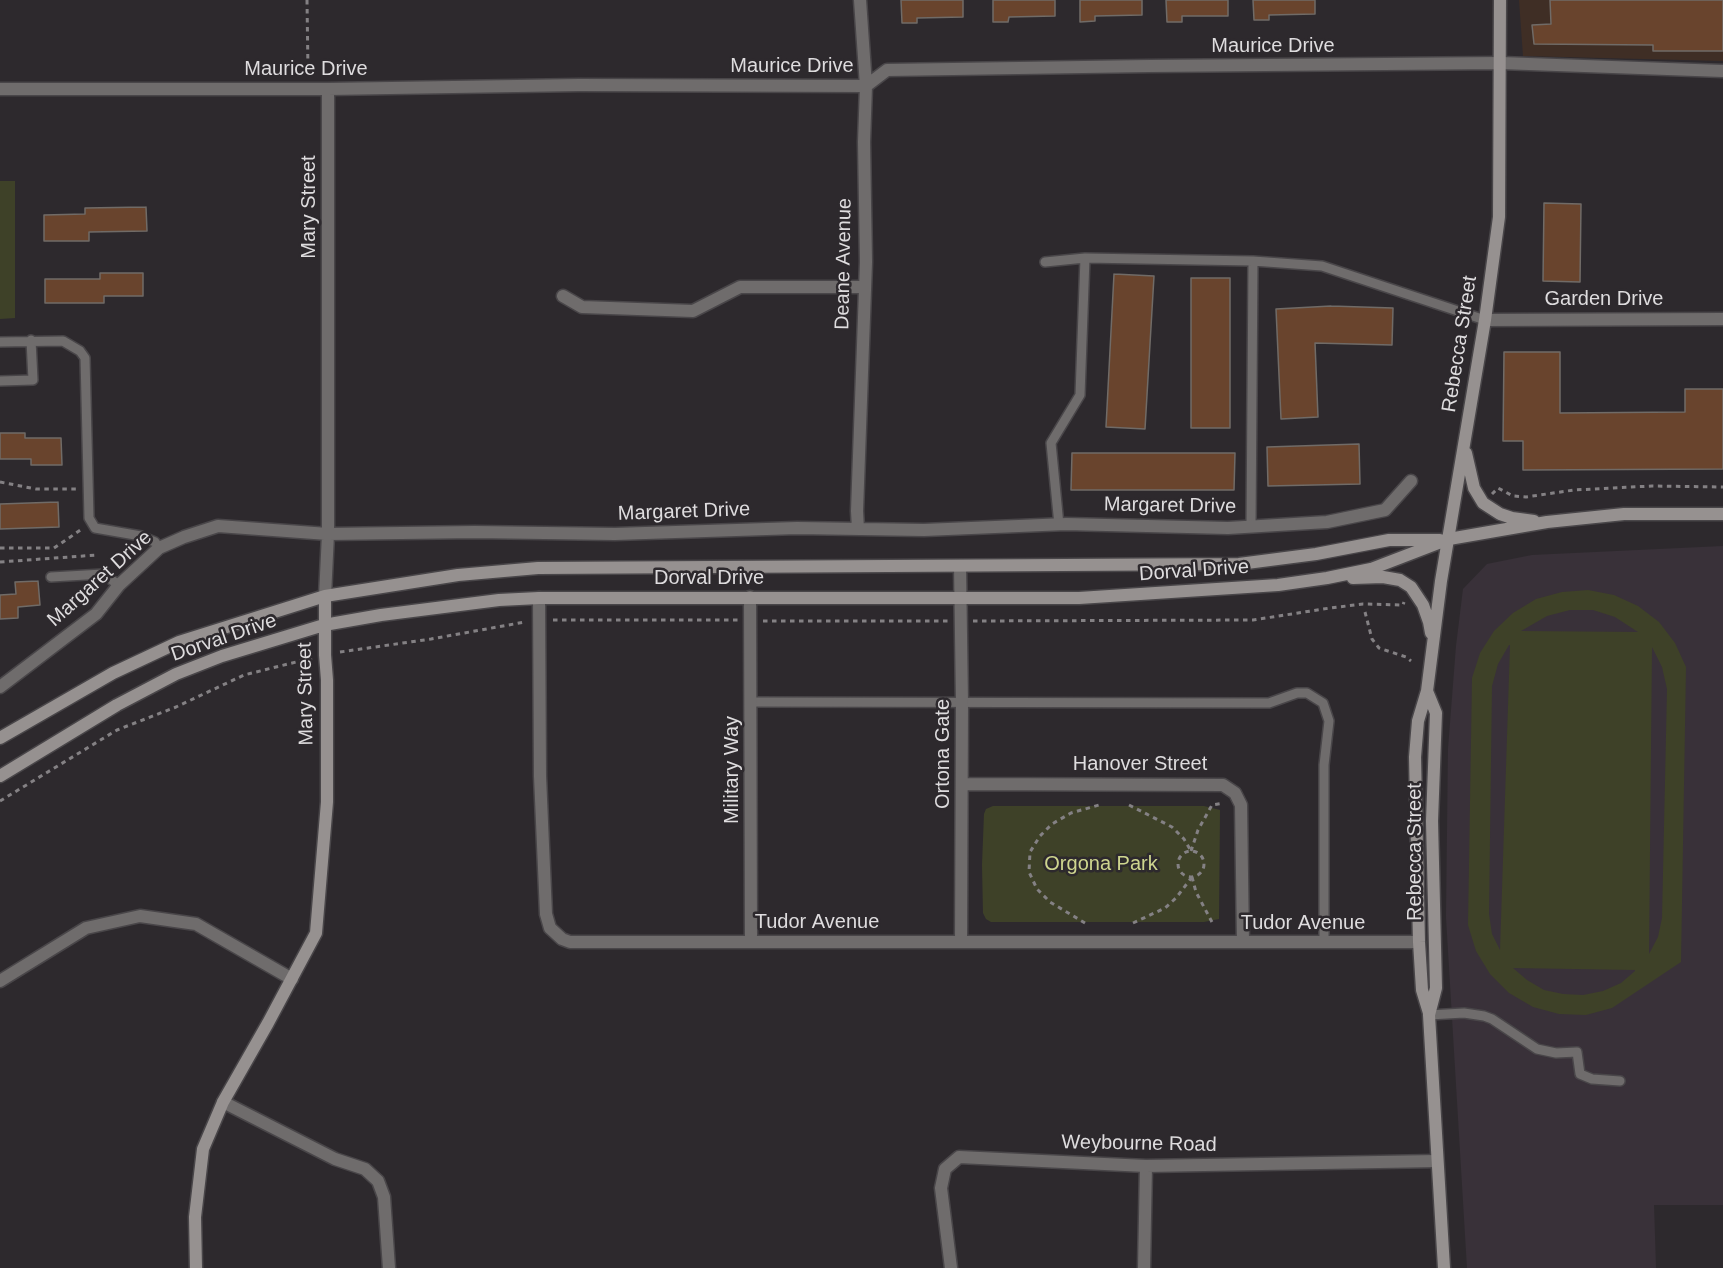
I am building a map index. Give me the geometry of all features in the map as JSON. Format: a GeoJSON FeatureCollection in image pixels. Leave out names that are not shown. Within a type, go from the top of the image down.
{"type":"FeatureCollection","features":[{"type":"Feature","properties":{"kind":"main road","name":"Rebecca Street"},"geometry":{"type":"LineString","coordinates":[[1444,1268],[1429,1014],[1422,990],[1419,942],[1415,757],[1418,721],[1426,692],[1438,600],[1485,320],[1499,217],[1500,0]]}},
{"type":"Feature","properties":{"kind":"main road"},"geometry":{"type":"LineString","coordinates":[[1464,441],[1473,488],[1483,503],[1500,514],[1512,518],[1547,522]]}},
{"type":"Feature","properties":{"kind":"main road","name":"Dorval Drive"},"geometry":{"type":"LineString","coordinates":[[0,738],[113,673],[179,642],[325,596],[458,575],[538,568],[1239,564],[1316,554],[1389,540],[1449,539],[1547,522],[1624,514],[1723,514]]}},
{"type":"Feature","properties":{"kind":"main road","name":"Dorval Drive"},"geometry":{"type":"LineString","coordinates":[[0,776],[117,705],[176,674],[222,656],[324,625],[381,615],[499,600],[540,598],[1078,598],[1278,585],[1371,569],[1449,539]]}},
{"type":"Feature","properties":{"kind":"main road"},"geometry":{"type":"LineString","coordinates":[[1328,578],[1383,578],[1400,580],[1411,587],[1423,605],[1429,622],[1433,647]]}},
{"type":"Feature","properties":{"kind":"main road","name":"Mary Street"},"geometry":{"type":"LineString","coordinates":[[196,1268],[195,1217],[203,1149],[222,1102],[316,933],[327,802],[325,596]]}},
{"type":"Feature","properties":{"kind":"main road","name":"Rebecca Street"},"geometry":{"type":"LineString","coordinates":[[1426,692],[1436,713],[1432,821],[1436,988],[1429,1014]]}},
{"type":"Feature","properties":{"kind":"street","name":"Deane Avenue"},"geometry":{"type":"LineString","coordinates":[[858,529],[865,286],[866,86],[860,0]]}},
{"type":"Feature","properties":{"kind":"street","name":"Maurice Drive"},"geometry":{"type":"LineString","coordinates":[[0,89],[328,89],[579,85],[866,86],[887,70],[1501,63],[1723,70]]}},
{"type":"Feature","properties":{"kind":"street","name":"Mary Street"},"geometry":{"type":"LineString","coordinates":[[325,596],[328,534],[328,89]]}},
{"type":"Feature","properties":{"kind":"street"},"geometry":{"type":"LineString","coordinates":[[563,296],[582,308],[693,311],[740,287],[865,286]]}},
{"type":"Feature","properties":{"kind":"street","name":"Garden Drive"},"geometry":{"type":"LineString","coordinates":[[1485,320],[1723,319]]}},
{"type":"Feature","properties":{"kind":"street","name":"Margaret Drive"},"geometry":{"type":"LineString","coordinates":[[0,687],[96,614],[119,585],[159,548],[218,526],[328,534],[475,532],[615,534],[797,528],[924,530],[1059,525],[1228,528],[1328,522],[1385,510],[1412,481]]}},
{"type":"Feature","properties":{"kind":"street","name":"Ortona Gate"},"geometry":{"type":"LineString","coordinates":[[960,566],[961,942]]}},
{"type":"Feature","properties":{"kind":"street","name":"Military Way"},"geometry":{"type":"LineString","coordinates":[[750,597],[751,942]]}},
{"type":"Feature","properties":{"kind":"street","name":"Tudor Avenue"},"geometry":{"type":"LineString","coordinates":[[540,598],[540,776],[545,907],[550,928],[561,939],[570,942],[1419,942]]}},
{"type":"Feature","properties":{"kind":"street","name":"Hanover Street"},"geometry":{"type":"LineString","coordinates":[[962,784],[1223,785],[1234,793],[1241,805],[1243,942]]}},
{"type":"Feature","properties":{"kind":"street"},"geometry":{"type":"LineString","coordinates":[[0,981],[86,928],[140,916],[196,924],[292,978]]}},
{"type":"Feature","properties":{"kind":"street"},"geometry":{"type":"LineString","coordinates":[[222,1102],[335,1159],[365,1169],[378,1180],[384,1197],[389,1268]]}},
{"type":"Feature","properties":{"kind":"street","name":"Weybourne Road"},"geometry":{"type":"LineString","coordinates":[[951,1268],[941,1188],[945,1169],[959,1158],[1146,1166],[1437,1161]]}},
{"type":"Feature","properties":{"kind":"street"},"geometry":{"type":"LineString","coordinates":[[1144,1268],[1146,1166]]}},
{"type":"Feature","properties":{"kind":"lane"},"geometry":{"type":"LineString","coordinates":[[1045,262],[1085,258],[1253,261],[1322,266],[1485,320]]}},
{"type":"Feature","properties":{"kind":"lane"},"geometry":{"type":"LineString","coordinates":[[1059,525],[1051,443],[1080,395],[1085,258]]}},
{"type":"Feature","properties":{"kind":"lane"},"geometry":{"type":"LineString","coordinates":[[1251,526],[1253,261]]}},
{"type":"Feature","properties":{"kind":"lane"},"geometry":{"type":"LineString","coordinates":[[0,381],[33,380],[31,340]]}},
{"type":"Feature","properties":{"kind":"lane"},"geometry":{"type":"LineString","coordinates":[[0,342],[63,341],[80,351],[85,358],[89,518],[95,528],[141,537],[154,542],[159,548]]}},
{"type":"Feature","properties":{"kind":"lane"},"geometry":{"type":"LineString","coordinates":[[51,577],[103,574],[119,585]]}},
{"type":"Feature","properties":{"kind":"lane"},"geometry":{"type":"LineString","coordinates":[[751,702],[1269,703],[1297,693],[1308,693],[1323,703],[1329,721],[1324,765],[1324,943]]}},
{"type":"Feature","properties":{"kind":"lane"},"geometry":{"type":"LineString","coordinates":[[1429,1014],[1464,1013],[1484,1016],[1537,1049],[1556,1053],[1577,1052],[1580,1074],[1592,1079],[1620,1081]]}},
{"type":"Feature","properties":{"kind":"path"},"geometry":{"type":"LineString","coordinates":[[307,0],[308,72],[328,89]]}},
{"type":"Feature","properties":{"kind":"path"},"geometry":{"type":"LineString","coordinates":[[0,482],[36,489],[88,489]]}},
{"type":"Feature","properties":{"kind":"path"},"geometry":{"type":"LineString","coordinates":[[1491,496],[1498,488],[1513,496],[1526,497],[1574,490],[1652,486],[1723,487]]}},
{"type":"Feature","properties":{"kind":"path"},"geometry":{"type":"LineString","coordinates":[[0,548],[54,548],[82,529]]}},
{"type":"Feature","properties":{"kind":"path"},"geometry":{"type":"LineString","coordinates":[[0,562],[97,555]]}},
{"type":"Feature","properties":{"kind":"path"},"geometry":{"type":"LineString","coordinates":[[976,621],[1253,620],[1363,604],[1403,604],[1404,583]]}},
{"type":"Feature","properties":{"kind":"path"},"geometry":{"type":"LineString","coordinates":[[1365,612],[1372,639],[1379,648],[1406,657],[1411,661]]}},
{"type":"Feature","properties":{"kind":"path"},"geometry":{"type":"LineString","coordinates":[[557,620],[735,620]]}},
{"type":"Feature","properties":{"kind":"path"},"geometry":{"type":"LineString","coordinates":[[765,621],[946,621]]}},
{"type":"Feature","properties":{"kind":"path"},"geometry":{"type":"LineString","coordinates":[[0,801],[117,730],[176,707],[244,675],[325,655],[525,622]]}},
{"type":"Feature","properties":{"kind":"path"},"geometry":{"type":"LineString","coordinates":[[1192,877],[1184,875],[1178,865],[1180,857],[1191,851],[1198,830],[1212,805],[1224,803]]}},
{"type":"Feature","properties":{"kind":"path"},"geometry":{"type":"LineString","coordinates":[[1085,923],[1050,902],[1037,888],[1029,872],[1030,852],[1040,836],[1052,825],[1071,813],[1099,805]]}},
{"type":"Feature","properties":{"kind":"path"},"geometry":{"type":"LineString","coordinates":[[1129,805],[1172,827],[1184,839],[1191,851],[1202,857],[1203,865],[1200,873],[1192,877],[1165,908],[1133,923]]}},
{"type":"Feature","properties":{"kind":"path"},"geometry":{"type":"LineString","coordinates":[[1192,877],[1196,892],[1213,924]]}},
{"type":"Feature","properties":{"kind":"shaded area"},"geometry":{"type":"Polygon","coordinates":[[[1519,0],[1723,0],[1723,61],[1523,56],[1519,0]]]}},
{"type":"Feature","properties":{"kind":"shaded area"},"geometry":{"type":"Polygon","coordinates":[[[1723,546],[1723,1205],[1654,1205],[1656,1268],[1467,1268],[1446,917],[1448,749],[1463,589],[1487,564],[1532,555],[1723,546]]]}},
{"type":"Feature","properties":{"kind":"green space"},"geometry":{"type":"Polygon","coordinates":[[[0,181],[15,181],[15,318],[0,319],[0,181]]]}},
{"type":"Feature","properties":{"kind":"green space"},"geometry":{"type":"Polygon","coordinates":[[[1588,590],[1614,595],[1638,606],[1659,622],[1675,643],[1686,667],[1681,962],[1612,1008],[1586,1015],[1559,1014],[1533,1007],[1509,993],[1490,974],[1476,951],[1468,925],[1472,678],[1480,653],[1494,631],[1513,613],[1536,599],[1562,592],[1588,590]],[[1570,610],[1547,616],[1521,631],[1638,632],[1615,617],[1593,610],[1570,610]],[[1510,645],[1498,664],[1492,686],[1489,914],[1492,934],[1500,950],[1510,645]],[[1652,647],[1649,954],[1658,937],[1662,918],[1667,689],[1662,667],[1652,647]],[[1513,968],[1544,990],[1583,995],[1603,991],[1621,983],[1635,970],[1513,968]]]}},
{"type":"Feature","properties":{"kind":"green space","name":"Orgona Park"},"geometry":{"type":"Polygon","coordinates":[[[993,806],[1204,806],[1220,810],[1219,919],[1204,922],[991,922],[983,913],[982,865],[984,814],[986,809],[993,806]]]}},
{"type":"Feature","properties":{"kind":"building"},"geometry":{"type":"Polygon","coordinates":[[[901,0],[963,0],[963,17],[917,18],[917,23],[902,23],[901,0]]]}},
{"type":"Feature","properties":{"kind":"building"},"geometry":{"type":"Polygon","coordinates":[[[993,0],[1055,0],[1055,16],[1009,17],[1008,22],[993,22],[993,0]]]}},
{"type":"Feature","properties":{"kind":"building"},"geometry":{"type":"Polygon","coordinates":[[[1080,0],[1142,0],[1142,15],[1095,16],[1095,21],[1080,22],[1080,0]]]}},
{"type":"Feature","properties":{"kind":"building"},"geometry":{"type":"Polygon","coordinates":[[[1166,0],[1228,0],[1228,16],[1182,16],[1182,22],[1167,22],[1166,0]]]}},
{"type":"Feature","properties":{"kind":"building"},"geometry":{"type":"Polygon","coordinates":[[[1253,0],[1315,0],[1315,14],[1269,15],[1269,20],[1254,20],[1253,0]]]}},
{"type":"Feature","properties":{"kind":"building"},"geometry":{"type":"Polygon","coordinates":[[[1550,0],[1723,0],[1723,51],[1653,51],[1653,45],[1534,44],[1532,25],[1551,24],[1550,0]]]}},
{"type":"Feature","properties":{"kind":"building"},"geometry":{"type":"Polygon","coordinates":[[[1544,203],[1581,204],[1580,282],[1543,281],[1544,203]]]}},
{"type":"Feature","properties":{"kind":"building"},"geometry":{"type":"Polygon","coordinates":[[[146,207],[147,231],[89,232],[89,241],[44,241],[44,215],[85,214],[85,208],[146,207]]]}},
{"type":"Feature","properties":{"kind":"building"},"geometry":{"type":"Polygon","coordinates":[[[100,273],[143,273],[143,296],[104,296],[104,303],[45,303],[45,279],[100,279],[100,273]]]}},
{"type":"Feature","properties":{"kind":"building"},"geometry":{"type":"Polygon","coordinates":[[[1114,274],[1154,276],[1145,429],[1106,427],[1114,274]]]}},
{"type":"Feature","properties":{"kind":"building"},"geometry":{"type":"Polygon","coordinates":[[[1191,278],[1230,278],[1230,428],[1191,428],[1191,278]]]}},
{"type":"Feature","properties":{"kind":"building"},"geometry":{"type":"Polygon","coordinates":[[[1331,306],[1393,308],[1392,345],[1315,343],[1318,417],[1281,419],[1276,309],[1331,306]]]}},
{"type":"Feature","properties":{"kind":"building"},"geometry":{"type":"Polygon","coordinates":[[[1504,352],[1560,352],[1560,413],[1685,412],[1685,389],[1723,389],[1723,469],[1523,470],[1523,441],[1503,441],[1504,352]]]}},
{"type":"Feature","properties":{"kind":"building"},"geometry":{"type":"Polygon","coordinates":[[[0,433],[25,433],[25,438],[61,438],[62,465],[31,465],[31,459],[0,459],[0,433]]]}},
{"type":"Feature","properties":{"kind":"building"},"geometry":{"type":"Polygon","coordinates":[[[1359,444],[1360,484],[1268,486],[1267,447],[1359,444]]]}},
{"type":"Feature","properties":{"kind":"building"},"geometry":{"type":"Polygon","coordinates":[[[1072,453],[1235,453],[1234,490],[1071,490],[1072,453]]]}},
{"type":"Feature","properties":{"kind":"building"},"geometry":{"type":"Polygon","coordinates":[[[58,502],[59,527],[0,529],[0,504],[58,502]]]}},
{"type":"Feature","properties":{"kind":"building"},"geometry":{"type":"Polygon","coordinates":[[[38,581],[40,605],[18,607],[18,618],[0,619],[0,595],[16,594],[15,582],[38,581]]]}}]}
